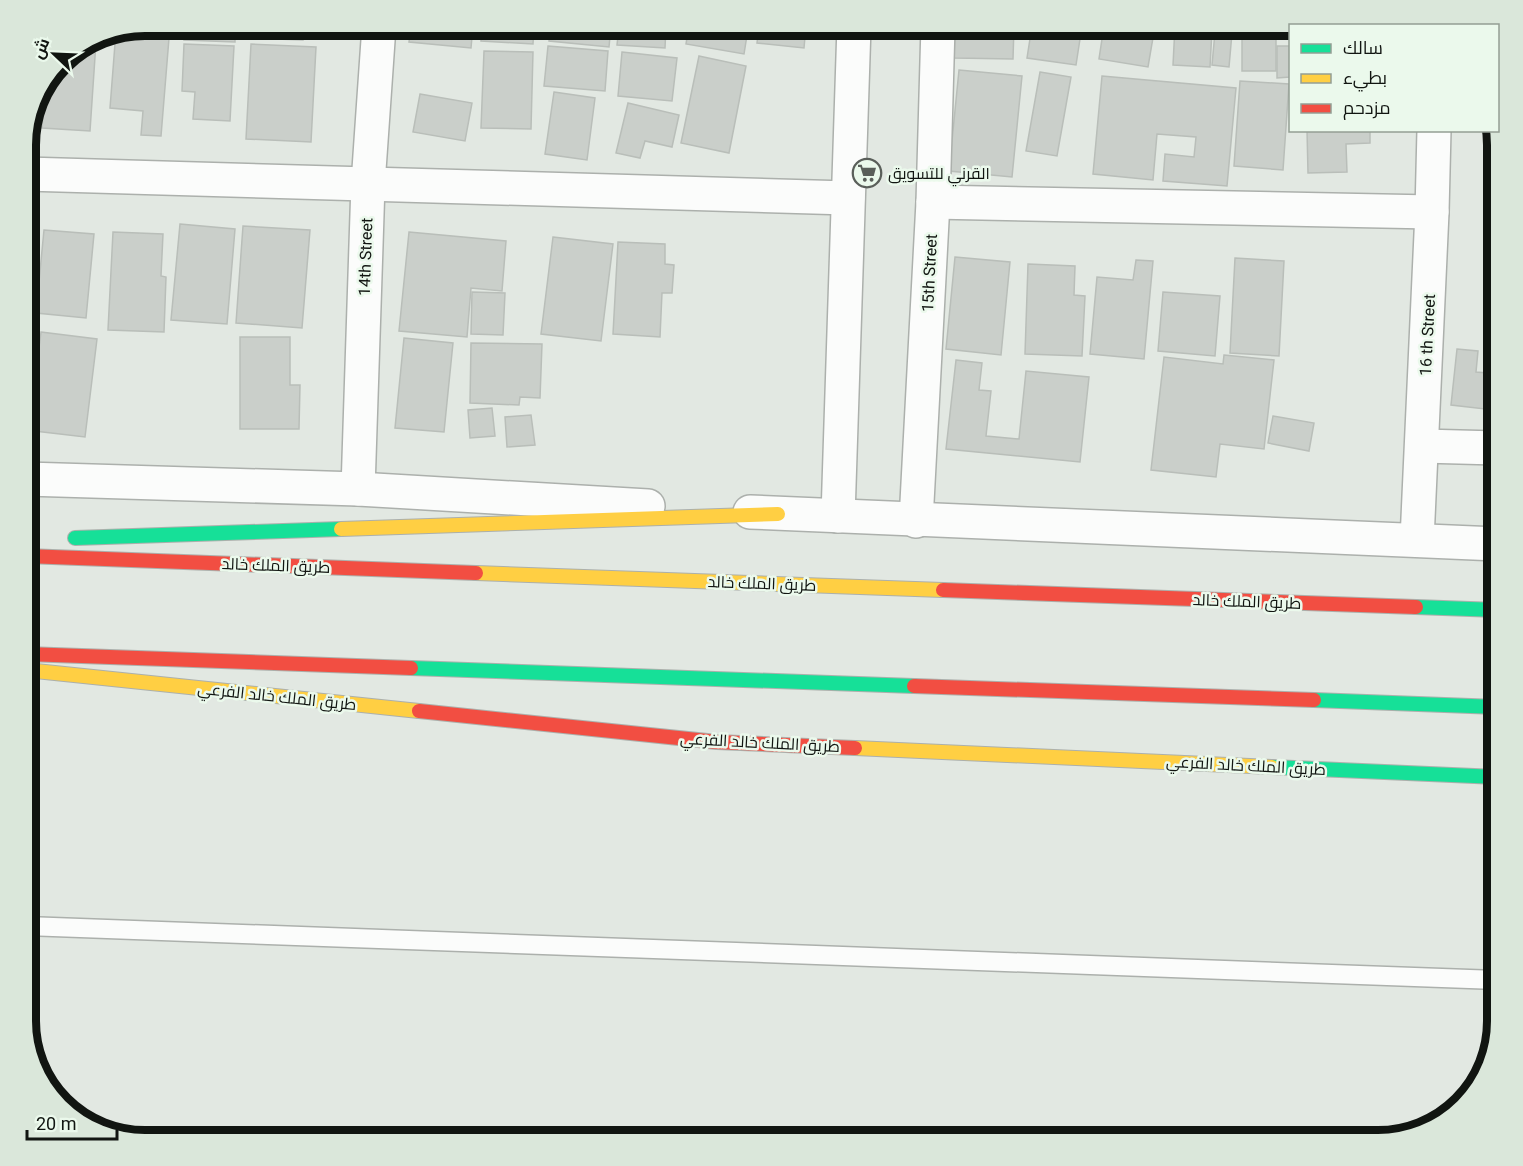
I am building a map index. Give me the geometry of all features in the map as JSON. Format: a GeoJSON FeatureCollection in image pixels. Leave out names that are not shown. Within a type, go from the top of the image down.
{"type":"FeatureCollection","features":[{"type":"Feature","properties":{"kind":"main road"},"geometry":{"type":"LineString","coordinates":[[62,538],[778,514]]}},
{"type":"Feature","properties":{"kind":"main road","name":"طريق الملك خالد"},"geometry":{"type":"LineString","coordinates":[[36,556],[1487,610]]}},
{"type":"Feature","properties":{"kind":"main road"},"geometry":{"type":"LineString","coordinates":[[36,654],[1487,707]]}},
{"type":"Feature","properties":{"kind":"main road","name":"طريق الملك خالد الفرعي"},"geometry":{"type":"LineString","coordinates":[[36,671],[717,741],[1487,777]]}},
{"type":"Feature","properties":{"kind":"street","name":"14th Street"},"geometry":{"type":"LineString","coordinates":[[358,489],[368,184],[378,36]]}},
{"type":"Feature","properties":{"kind":"street"},"geometry":{"type":"LineString","coordinates":[[838,516],[854,36]]}},
{"type":"Feature","properties":{"kind":"street","name":"15th Street"},"geometry":{"type":"LineString","coordinates":[[916,520],[933,202],[938,36]]}},
{"type":"Feature","properties":{"kind":"street","name":"16 th Street"},"geometry":{"type":"LineString","coordinates":[[1417,540],[1434,132]]}},
{"type":"Feature","properties":{"kind":"street"},"geometry":{"type":"LineString","coordinates":[[36,174],[848,198]]}},
{"type":"Feature","properties":{"kind":"street"},"geometry":{"type":"LineString","coordinates":[[933,202],[1432,212]]}},
{"type":"Feature","properties":{"kind":"street"},"geometry":{"type":"LineString","coordinates":[[1422,446],[1487,448]]}},
{"type":"Feature","properties":{"kind":"street"},"geometry":{"type":"LineString","coordinates":[[36,479],[358,489],[778,514],[1487,544]]}},
{"type":"Feature","properties":{"kind":"lane"},"geometry":{"type":"LineString","coordinates":[[36,926],[1487,980]]}},
{"type":"Feature","properties":{"kind":"building"},"geometry":{"type":"Polygon","coordinates":[[[169,36],[161,136],[141,135],[143,111],[110,108],[115,40],[131,37],[169,36]]]}},
{"type":"Feature","properties":{"kind":"building"},"geometry":{"type":"Polygon","coordinates":[[[184,36],[235,36],[235,42],[184,40],[184,36]]]}},
{"type":"Feature","properties":{"kind":"building"},"geometry":{"type":"Polygon","coordinates":[[[249,36],[303,36],[303,40],[249,38],[249,36]]]}},
{"type":"Feature","properties":{"kind":"building"},"geometry":{"type":"Polygon","coordinates":[[[410,36],[472,36],[471,48],[409,42],[410,36]]]}},
{"type":"Feature","properties":{"kind":"building"},"geometry":{"type":"Polygon","coordinates":[[[481,36],[533,36],[533,44],[481,41],[481,36]]]}},
{"type":"Feature","properties":{"kind":"building"},"geometry":{"type":"Polygon","coordinates":[[[549,36],[610,36],[609,47],[549,41],[549,36]]]}},
{"type":"Feature","properties":{"kind":"building"},"geometry":{"type":"Polygon","coordinates":[[[618,36],[666,36],[665,48],[617,45],[618,36]]]}},
{"type":"Feature","properties":{"kind":"building"},"geometry":{"type":"Polygon","coordinates":[[[687,36],[747,36],[744,54],[686,44],[687,36]]]}},
{"type":"Feature","properties":{"kind":"building"},"geometry":{"type":"Polygon","coordinates":[[[758,36],[805,36],[804,48],[757,43],[758,36]]]}},
{"type":"Feature","properties":{"kind":"building"},"geometry":{"type":"Polygon","coordinates":[[[955,36],[1014,36],[1013,59],[954,58],[955,36]]]}},
{"type":"Feature","properties":{"kind":"building"},"geometry":{"type":"Polygon","coordinates":[[[1030,36],[1080,36],[1076,65],[1027,58],[1030,36]]]}},
{"type":"Feature","properties":{"kind":"building"},"geometry":{"type":"Polygon","coordinates":[[[1102,36],[1153,36],[1148,67],[1099,59],[1102,36]]]}},
{"type":"Feature","properties":{"kind":"building"},"geometry":{"type":"Polygon","coordinates":[[[1174,36],[1212,36],[1210,67],[1173,65],[1174,36]]]}},
{"type":"Feature","properties":{"kind":"building"},"geometry":{"type":"Polygon","coordinates":[[[1215,36],[1232,36],[1229,67],[1212,65],[1215,36]]]}},
{"type":"Feature","properties":{"kind":"building"},"geometry":{"type":"Polygon","coordinates":[[[1242,36],[1276,36],[1276,71],[1242,71],[1242,36]]]}},
{"type":"Feature","properties":{"kind":"building"},"geometry":{"type":"Polygon","coordinates":[[[184,44],[234,46],[230,121],[193,119],[195,92],[182,91],[184,44]]]}},
{"type":"Feature","properties":{"kind":"building"},"geometry":{"type":"Polygon","coordinates":[[[251,44],[316,47],[311,142],[246,139],[251,44]]]}},
{"type":"Feature","properties":{"kind":"building"},"geometry":{"type":"Polygon","coordinates":[[[548,46],[608,51],[605,91],[544,86],[548,46]]]}},
{"type":"Feature","properties":{"kind":"building"},"geometry":{"type":"Polygon","coordinates":[[[1277,46],[1289,46],[1289,77],[1277,78],[1277,46]]]}},
{"type":"Feature","properties":{"kind":"building"},"geometry":{"type":"Polygon","coordinates":[[[96,49],[90,131],[42,128],[43,106],[55,84],[84,84],[84,55],[96,49]]]}},
{"type":"Feature","properties":{"kind":"building"},"geometry":{"type":"Polygon","coordinates":[[[484,51],[533,52],[531,129],[481,128],[484,51]]]}},
{"type":"Feature","properties":{"kind":"building"},"geometry":{"type":"Polygon","coordinates":[[[622,52],[677,58],[672,101],[618,96],[622,52]]]}},
{"type":"Feature","properties":{"kind":"building"},"geometry":{"type":"Polygon","coordinates":[[[699,56],[746,66],[729,153],[681,143],[699,56]]]}},
{"type":"Feature","properties":{"kind":"building"},"geometry":{"type":"Polygon","coordinates":[[[959,70],[1022,76],[1012,177],[949,171],[959,70]]]}},
{"type":"Feature","properties":{"kind":"building"},"geometry":{"type":"Polygon","coordinates":[[[1040,72],[1071,77],[1057,156],[1026,151],[1040,72]]]}},
{"type":"Feature","properties":{"kind":"building"},"geometry":{"type":"Polygon","coordinates":[[[1102,76],[1236,88],[1227,186],[1163,181],[1165,154],[1194,157],[1196,137],[1157,134],[1153,180],[1093,174],[1102,76]]]}},
{"type":"Feature","properties":{"kind":"building"},"geometry":{"type":"Polygon","coordinates":[[[1240,81],[1289,84],[1283,170],[1234,166],[1240,81]]]}},
{"type":"Feature","properties":{"kind":"building"},"geometry":{"type":"Polygon","coordinates":[[[554,92],[595,98],[587,160],[545,154],[554,92]]]}},
{"type":"Feature","properties":{"kind":"building"},"geometry":{"type":"Polygon","coordinates":[[[420,94],[472,103],[465,141],[413,132],[420,94]]]}},
{"type":"Feature","properties":{"kind":"building"},"geometry":{"type":"Polygon","coordinates":[[[628,103],[679,115],[672,147],[645,141],[640,158],[616,153],[628,103]]]}},
{"type":"Feature","properties":{"kind":"building"},"geometry":{"type":"Polygon","coordinates":[[[1307,132],[1370,132],[1370,143],[1346,144],[1347,172],[1308,173],[1307,132]]]}},
{"type":"Feature","properties":{"kind":"building"},"geometry":{"type":"Polygon","coordinates":[[[180,224],[235,229],[227,324],[171,320],[180,224]]]}},
{"type":"Feature","properties":{"kind":"building"},"geometry":{"type":"Polygon","coordinates":[[[243,226],[310,230],[302,328],[236,323],[243,226]]]}},
{"type":"Feature","properties":{"kind":"building"},"geometry":{"type":"Polygon","coordinates":[[[44,230],[94,234],[86,318],[36,313],[44,230]]]}},
{"type":"Feature","properties":{"kind":"building"},"geometry":{"type":"Polygon","coordinates":[[[113,232],[163,234],[161,276],[166,277],[164,332],[108,330],[113,232]]]}},
{"type":"Feature","properties":{"kind":"building"},"geometry":{"type":"Polygon","coordinates":[[[409,232],[506,241],[502,291],[471,288],[467,337],[399,331],[409,232]]]}},
{"type":"Feature","properties":{"kind":"building"},"geometry":{"type":"Polygon","coordinates":[[[553,237],[613,244],[601,341],[541,334],[553,237]]]}},
{"type":"Feature","properties":{"kind":"building"},"geometry":{"type":"Polygon","coordinates":[[[618,242],[665,244],[665,264],[674,265],[672,293],[662,293],[660,337],[613,334],[618,242]]]}},
{"type":"Feature","properties":{"kind":"building"},"geometry":{"type":"Polygon","coordinates":[[[955,257],[1010,262],[1001,355],[946,349],[955,257]]]}},
{"type":"Feature","properties":{"kind":"building"},"geometry":{"type":"Polygon","coordinates":[[[1235,258],[1284,261],[1279,356],[1230,353],[1235,258]]]}},
{"type":"Feature","properties":{"kind":"building"},"geometry":{"type":"Polygon","coordinates":[[[1136,260],[1153,261],[1144,359],[1090,354],[1097,277],[1133,280],[1136,260]]]}},
{"type":"Feature","properties":{"kind":"building"},"geometry":{"type":"Polygon","coordinates":[[[1028,264],[1075,266],[1074,295],[1085,296],[1082,356],[1025,354],[1028,264]]]}},
{"type":"Feature","properties":{"kind":"building"},"geometry":{"type":"Polygon","coordinates":[[[472,292],[505,293],[503,335],[471,334],[472,292]]]}},
{"type":"Feature","properties":{"kind":"building"},"geometry":{"type":"Polygon","coordinates":[[[1163,292],[1220,296],[1215,356],[1158,351],[1163,292]]]}},
{"type":"Feature","properties":{"kind":"building"},"geometry":{"type":"Polygon","coordinates":[[[41,332],[97,339],[85,437],[36,431],[36,371],[41,332]]]}},
{"type":"Feature","properties":{"kind":"building"},"geometry":{"type":"Polygon","coordinates":[[[240,337],[290,337],[290,385],[300,385],[299,429],[240,429],[240,337]]]}},
{"type":"Feature","properties":{"kind":"building"},"geometry":{"type":"Polygon","coordinates":[[[404,338],[453,343],[444,432],[395,428],[404,338]]]}},
{"type":"Feature","properties":{"kind":"building"},"geometry":{"type":"Polygon","coordinates":[[[471,343],[542,344],[540,398],[520,397],[519,405],[470,403],[471,343]]]}},
{"type":"Feature","properties":{"kind":"building"},"geometry":{"type":"Polygon","coordinates":[[[1457,349],[1478,351],[1476,372],[1487,373],[1485,409],[1451,405],[1457,349]]]}},
{"type":"Feature","properties":{"kind":"building"},"geometry":{"type":"Polygon","coordinates":[[[1224,355],[1274,360],[1264,449],[1220,444],[1216,477],[1151,470],[1164,357],[1223,364],[1224,355]]]}},
{"type":"Feature","properties":{"kind":"building"},"geometry":{"type":"Polygon","coordinates":[[[956,360],[982,363],[979,390],[991,391],[986,436],[1019,439],[1026,371],[1089,377],[1080,462],[946,449],[956,360]]]}},
{"type":"Feature","properties":{"kind":"building"},"geometry":{"type":"Polygon","coordinates":[[[492,408],[495,436],[470,438],[468,410],[492,408]]]}},
{"type":"Feature","properties":{"kind":"building"},"geometry":{"type":"Polygon","coordinates":[[[531,415],[535,445],[507,447],[505,417],[531,415]]]}},
{"type":"Feature","properties":{"kind":"building"},"geometry":{"type":"Polygon","coordinates":[[[1273,416],[1314,423],[1309,451],[1268,443],[1273,416]]]}},
{"type":"Feature","properties":{"kind":"traffic: fast"},"geometry":{"type":"LineString","coordinates":[[75,538],[341,529]]}},
{"type":"Feature","properties":{"kind":"traffic: fast"},"geometry":{"type":"LineString","coordinates":[[1416,607],[1487,610]]}},
{"type":"Feature","properties":{"kind":"traffic: fast"},"geometry":{"type":"LineString","coordinates":[[411,668],[914,686]]}},
{"type":"Feature","properties":{"kind":"traffic: fast"},"geometry":{"type":"LineString","coordinates":[[1314,700],[1487,707]]}},
{"type":"Feature","properties":{"kind":"traffic: fast"},"geometry":{"type":"LineString","coordinates":[[1272,767],[1487,777]]}},
{"type":"Feature","properties":{"kind":"traffic: slow"},"geometry":{"type":"LineString","coordinates":[[341,529],[778,514]]}},
{"type":"Feature","properties":{"kind":"traffic: slow"},"geometry":{"type":"LineString","coordinates":[[476,573],[943,590]]}},
{"type":"Feature","properties":{"kind":"traffic: slow"},"geometry":{"type":"LineString","coordinates":[[36,671],[419,711]]}},
{"type":"Feature","properties":{"kind":"traffic: slow"},"geometry":{"type":"LineString","coordinates":[[855,748],[1272,767]]}},
{"type":"Feature","properties":{"kind":"traffic: jam"},"geometry":{"type":"LineString","coordinates":[[36,556],[476,573]]}},
{"type":"Feature","properties":{"kind":"traffic: jam"},"geometry":{"type":"LineString","coordinates":[[943,590],[1416,607]]}},
{"type":"Feature","properties":{"kind":"traffic: jam"},"geometry":{"type":"LineString","coordinates":[[36,654],[411,668]]}},
{"type":"Feature","properties":{"kind":"traffic: jam"},"geometry":{"type":"LineString","coordinates":[[914,686],[1314,700]]}},
{"type":"Feature","properties":{"kind":"traffic: jam"},"geometry":{"type":"LineString","coordinates":[[419,711],[717,742],[855,748]]}},
{"type":"Feature","properties":{"kind":"place","name":"القرني للتسويق"},"geometry":{"type":"Point","coordinates":[867,173]}}]}
